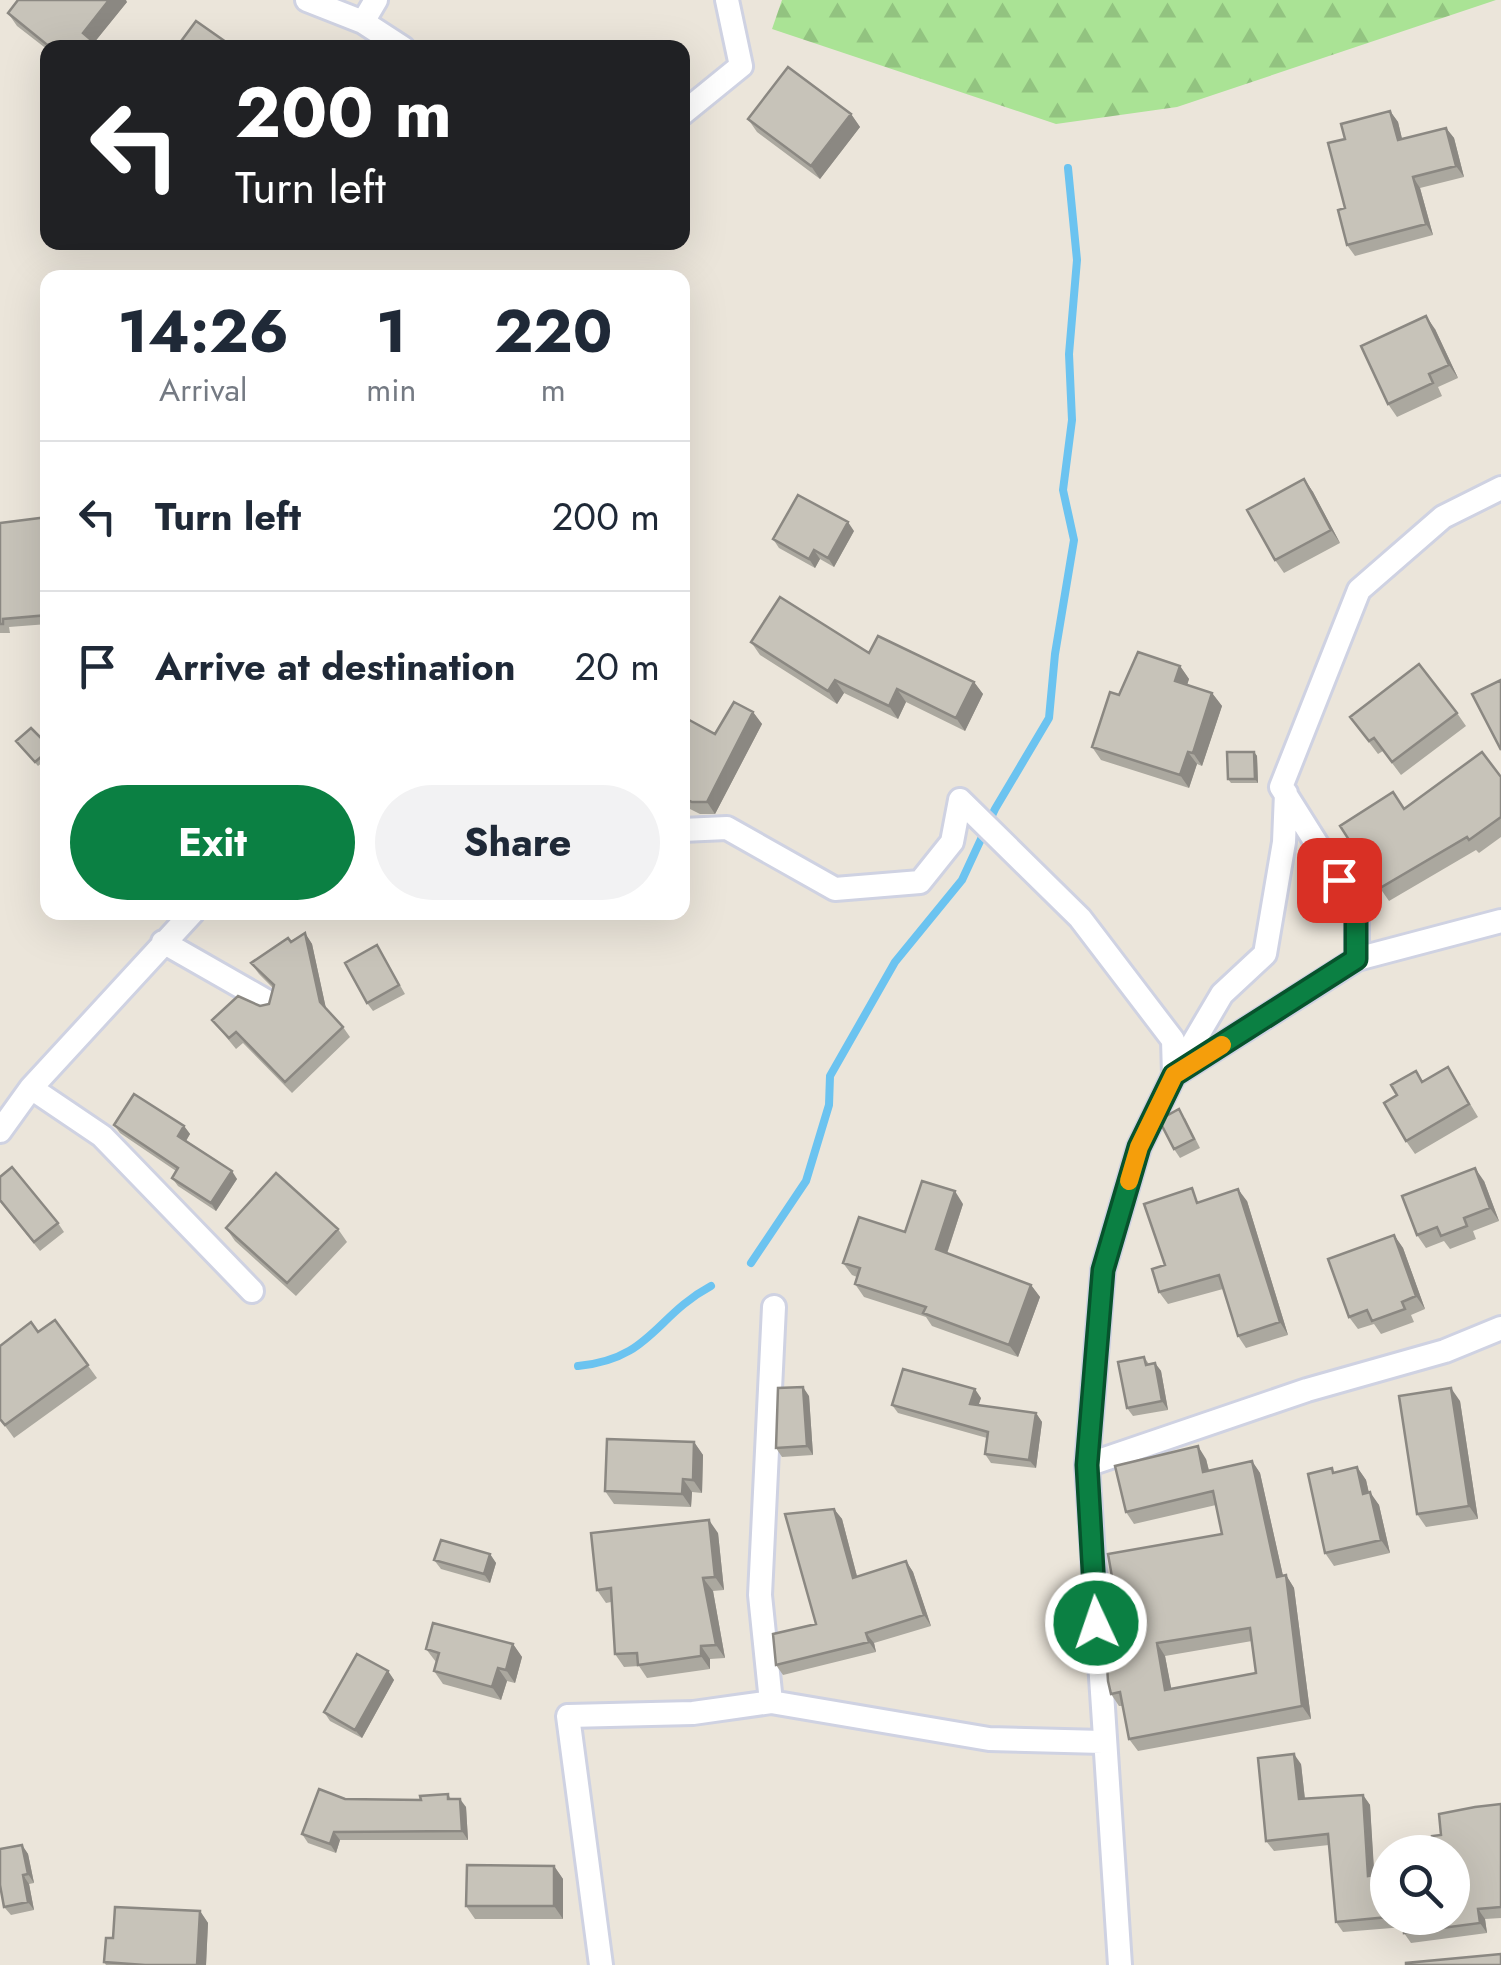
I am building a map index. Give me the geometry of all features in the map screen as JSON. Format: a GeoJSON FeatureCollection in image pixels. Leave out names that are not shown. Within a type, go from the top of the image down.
{"type":"FeatureCollection","features":[{"type":"Feature","properties":{"kind":"street"},"geometry":{"type":"LineString","coordinates":[[306,0],[363,22],[391,40]]}},
{"type":"Feature","properties":{"kind":"street"},"geometry":{"type":"LineString","coordinates":[[363,22],[376,0]]}},
{"type":"Feature","properties":{"kind":"street"},"geometry":{"type":"LineString","coordinates":[[690,107],[741,66],[727,0]]}},
{"type":"Feature","properties":{"kind":"street"},"geometry":{"type":"LineString","coordinates":[[1356,959],[1356,908],[1281,787],[1359,590],[1443,517],[1501,488]]}},
{"type":"Feature","properties":{"kind":"street"},"geometry":{"type":"LineString","coordinates":[[1120,1965],[1087,1465],[1103,1270],[1139,1147],[1174,1075],[1222,994],[1265,954],[1284,842],[1286,794]]}},
{"type":"Feature","properties":{"kind":"street"},"geometry":{"type":"LineString","coordinates":[[690,830],[727,828],[835,889],[920,882],[952,842],[960,800],[1080,918],[1173,1040],[1174,1075]]}},
{"type":"Feature","properties":{"kind":"street"},"geometry":{"type":"LineString","coordinates":[[0,1131],[31,1088],[185,920]]}},
{"type":"Feature","properties":{"kind":"street"},"geometry":{"type":"LineString","coordinates":[[1174,1075],[1356,959],[1501,921]]}},
{"type":"Feature","properties":{"kind":"street"},"geometry":{"type":"LineString","coordinates":[[163,942],[268,1002]]}},
{"type":"Feature","properties":{"kind":"street"},"geometry":{"type":"LineString","coordinates":[[31,1088],[102,1136],[252,1291]]}},
{"type":"Feature","properties":{"kind":"street"},"geometry":{"type":"LineString","coordinates":[[772,1702],[760,1595],[774,1307]]}},
{"type":"Feature","properties":{"kind":"street"},"geometry":{"type":"LineString","coordinates":[[1087,1465],[1307,1390],[1445,1351],[1501,1328]]}},
{"type":"Feature","properties":{"kind":"street"},"geometry":{"type":"LineString","coordinates":[[602,1965],[568,1716],[693,1713],[772,1702],[989,1739],[1103,1742]]}},
{"type":"Feature","properties":{"kind":"green space"},"geometry":{"type":"Polygon","coordinates":[[[782,0],[1496,0],[1177,107],[1056,124],[772,29],[782,0]]]}},
{"type":"Feature","properties":{"kind":"building"},"geometry":{"type":"Polygon","coordinates":[[[18,0],[109,0],[83,33],[89,40],[41,40],[8,13],[18,0]]]}},
{"type":"Feature","properties":{"kind":"building"},"geometry":{"type":"Polygon","coordinates":[[[196,21],[223,40],[182,40],[196,21]]]}},
{"type":"Feature","properties":{"kind":"building"},"geometry":{"type":"Polygon","coordinates":[[[788,67],[851,114],[811,166],[748,119],[788,67]]]}},
{"type":"Feature","properties":{"kind":"building"},"geometry":{"type":"Polygon","coordinates":[[[1390,111],[1398,140],[1446,128],[1456,166],[1413,177],[1426,224],[1347,245],[1338,210],[1345,208],[1328,143],[1345,139],[1341,124],[1390,111]]]}},
{"type":"Feature","properties":{"kind":"building"},"geometry":{"type":"Polygon","coordinates":[[[1426,316],[1449,365],[1429,374],[1433,383],[1388,404],[1361,346],[1426,316]]]}},
{"type":"Feature","properties":{"kind":"building"},"geometry":{"type":"Polygon","coordinates":[[[1304,479],[1331,530],[1275,560],[1247,510],[1304,479]]]}},
{"type":"Feature","properties":{"kind":"building"},"geometry":{"type":"Polygon","coordinates":[[[798,495],[848,522],[828,558],[814,550],[809,559],[773,539],[798,495]]]}},
{"type":"Feature","properties":{"kind":"building"},"geometry":{"type":"Polygon","coordinates":[[[40,518],[40,616],[3,619],[3,624],[0,624],[0,523],[40,518]]]}},
{"type":"Feature","properties":{"kind":"building"},"geometry":{"type":"Polygon","coordinates":[[[780,597],[869,653],[878,636],[974,682],[956,718],[897,689],[889,706],[835,680],[828,691],[751,642],[780,597]]]}},
{"type":"Feature","properties":{"kind":"building"},"geometry":{"type":"Polygon","coordinates":[[[1138,652],[1180,666],[1175,681],[1212,693],[1193,753],[1188,752],[1180,775],[1092,747],[1110,692],[1119,695],[1138,652]]]}},
{"type":"Feature","properties":{"kind":"building"},"geometry":{"type":"Polygon","coordinates":[[[1419,664],[1457,713],[1392,762],[1374,738],[1369,741],[1350,717],[1419,664]]]}},
{"type":"Feature","properties":{"kind":"building"},"geometry":{"type":"Polygon","coordinates":[[[1501,680],[1501,750],[1472,694],[1501,680]]]}},
{"type":"Feature","properties":{"kind":"building"},"geometry":{"type":"Polygon","coordinates":[[[734,702],[753,712],[707,802],[692,802],[690,720],[715,734],[734,702]]]}},
{"type":"Feature","properties":{"kind":"building"},"geometry":{"type":"Polygon","coordinates":[[[31,728],[40,737],[40,758],[35,762],[16,741],[31,728]]]}},
{"type":"Feature","properties":{"kind":"building"},"geometry":{"type":"Polygon","coordinates":[[[1227,752],[1254,752],[1255,779],[1228,779],[1227,752]]]}},
{"type":"Feature","properties":{"kind":"building"},"geometry":{"type":"Polygon","coordinates":[[[1482,752],[1501,777],[1501,817],[1469,840],[1467,837],[1380,888],[1340,826],[1393,792],[1404,809],[1482,752]]]}},
{"type":"Feature","properties":{"kind":"building"},"geometry":{"type":"Polygon","coordinates":[[[305,933],[320,1002],[343,1027],[285,1082],[236,1032],[229,1038],[212,1020],[238,996],[260,1006],[269,1004],[274,985],[251,963],[288,938],[291,942],[305,933]]]}},
{"type":"Feature","properties":{"kind":"building"},"geometry":{"type":"Polygon","coordinates":[[[377,945],[399,985],[367,1003],[345,963],[377,945]]]}},
{"type":"Feature","properties":{"kind":"building"},"geometry":{"type":"Polygon","coordinates":[[[1448,1067],[1469,1104],[1406,1141],[1384,1103],[1397,1095],[1391,1085],[1416,1071],[1422,1082],[1448,1067]]]}},
{"type":"Feature","properties":{"kind":"building"},"geometry":{"type":"Polygon","coordinates":[[[134,1094],[184,1126],[178,1136],[232,1171],[211,1203],[172,1178],[178,1168],[114,1125],[134,1094]]]}},
{"type":"Feature","properties":{"kind":"building"},"geometry":{"type":"Polygon","coordinates":[[[1179,1109],[1194,1139],[1174,1149],[1159,1120],[1179,1109]]]}},
{"type":"Feature","properties":{"kind":"building"},"geometry":{"type":"Polygon","coordinates":[[[12,1167],[58,1223],[34,1242],[0,1200],[0,1177],[12,1167]]]}},
{"type":"Feature","properties":{"kind":"building"},"geometry":{"type":"Polygon","coordinates":[[[1475,1168],[1490,1208],[1464,1218],[1467,1226],[1441,1236],[1437,1227],[1417,1235],[1402,1196],[1475,1168]]]}},
{"type":"Feature","properties":{"kind":"building"},"geometry":{"type":"Polygon","coordinates":[[[276,1173],[338,1229],[287,1283],[226,1228],[276,1173]]]}},
{"type":"Feature","properties":{"kind":"building"},"geometry":{"type":"Polygon","coordinates":[[[922,1181],[955,1191],[936,1249],[1031,1285],[1009,1345],[923,1313],[926,1307],[855,1284],[860,1268],[843,1263],[859,1217],[905,1232],[922,1181]]]}},
{"type":"Feature","properties":{"kind":"building"},"geometry":{"type":"Polygon","coordinates":[[[1192,1188],[1197,1203],[1238,1189],[1280,1322],[1238,1336],[1219,1275],[1159,1292],[1152,1269],[1165,1265],[1144,1204],[1192,1188]]]}},
{"type":"Feature","properties":{"kind":"building"},"geometry":{"type":"Polygon","coordinates":[[[1394,1235],[1416,1296],[1402,1302],[1405,1309],[1372,1321],[1367,1310],[1349,1317],[1328,1259],[1394,1235]]]}},
{"type":"Feature","properties":{"kind":"building"},"geometry":{"type":"Polygon","coordinates":[[[55,1320],[88,1365],[5,1425],[0,1419],[0,1346],[31,1322],[38,1332],[55,1320]]]}},
{"type":"Feature","properties":{"kind":"building"},"geometry":{"type":"Polygon","coordinates":[[[1144,1357],[1146,1365],[1155,1363],[1162,1401],[1127,1408],[1118,1362],[1144,1357]]]}},
{"type":"Feature","properties":{"kind":"building"},"geometry":{"type":"Polygon","coordinates":[[[903,1369],[975,1389],[970,1404],[1036,1413],[1029,1460],[985,1454],[988,1432],[892,1405],[903,1369]]]}},
{"type":"Feature","properties":{"kind":"building"},"geometry":{"type":"Polygon","coordinates":[[[803,1387],[807,1446],[776,1448],[778,1388],[803,1387]]]}},
{"type":"Feature","properties":{"kind":"building"},"geometry":{"type":"Polygon","coordinates":[[[1451,1388],[1469,1506],[1417,1514],[1399,1396],[1451,1388]]]}},
{"type":"Feature","properties":{"kind":"building"},"geometry":{"type":"Polygon","coordinates":[[[607,1439],[694,1442],[693,1480],[683,1479],[682,1494],[605,1491],[607,1439]]]}},
{"type":"Feature","properties":{"kind":"building"},"geometry":{"type":"Polygon","coordinates":[[[1198,1446],[1203,1472],[1252,1461],[1277,1577],[1286,1575],[1302,1706],[1129,1739],[1120,1692],[1111,1694],[1108,1681],[1104,1620],[1119,1617],[1108,1554],[1222,1534],[1213,1491],[1126,1512],[1115,1466],[1198,1446]],[[1250,1628],[1157,1643],[1165,1690],[1256,1673],[1250,1628]]]}},
{"type":"Feature","properties":{"kind":"building"},"geometry":{"type":"Polygon","coordinates":[[[1357,1467],[1363,1494],[1370,1492],[1381,1540],[1325,1553],[1308,1474],[1357,1467]]]}},
{"type":"Feature","properties":{"kind":"building"},"geometry":{"type":"Polygon","coordinates":[[[834,1509],[853,1578],[906,1561],[924,1615],[866,1633],[869,1642],[776,1665],[773,1634],[816,1624],[785,1514],[834,1509]]]}},
{"type":"Feature","properties":{"kind":"building"},"geometry":{"type":"Polygon","coordinates":[[[709,1520],[715,1577],[703,1578],[716,1645],[701,1646],[701,1656],[638,1665],[637,1653],[615,1654],[611,1588],[597,1590],[591,1533],[709,1520]]]}},
{"type":"Feature","properties":{"kind":"building"},"geometry":{"type":"Polygon","coordinates":[[[441,1540],[490,1554],[484,1574],[434,1560],[441,1540]]]}},
{"type":"Feature","properties":{"kind":"building"},"geometry":{"type":"Polygon","coordinates":[[[433,1623],[513,1644],[506,1670],[498,1668],[492,1687],[434,1671],[439,1653],[426,1649],[433,1623]]]}},
{"type":"Feature","properties":{"kind":"building"},"geometry":{"type":"Polygon","coordinates":[[[357,1654],[388,1671],[355,1730],[324,1712],[357,1654]]]}},
{"type":"Feature","properties":{"kind":"building"},"geometry":{"type":"Polygon","coordinates":[[[1294,1754],[1299,1799],[1363,1795],[1370,1919],[1336,1922],[1328,1834],[1266,1841],[1258,1758],[1294,1754]]]}},
{"type":"Feature","properties":{"kind":"building"},"geometry":{"type":"Polygon","coordinates":[[[319,1789],[345,1799],[421,1800],[420,1796],[448,1794],[448,1799],[460,1799],[462,1831],[334,1832],[330,1844],[302,1834],[319,1789]]]}},
{"type":"Feature","properties":{"kind":"building"},"geometry":{"type":"Polygon","coordinates":[[[1501,1804],[1501,1907],[1478,1909],[1480,1923],[1470,1924],[1470,1835],[1441,1835],[1439,1814],[1501,1804]]]}},
{"type":"Feature","properties":{"kind":"building"},"geometry":{"type":"Polygon","coordinates":[[[22,1845],[28,1902],[4,1907],[0,1849],[22,1845]]]}},
{"type":"Feature","properties":{"kind":"building"},"geometry":{"type":"Polygon","coordinates":[[[467,1865],[554,1866],[554,1906],[466,1906],[467,1865]]]}},
{"type":"Feature","properties":{"kind":"building"},"geometry":{"type":"Polygon","coordinates":[[[115,1907],[200,1911],[197,1965],[104,1962],[106,1938],[113,1938],[115,1907]]]}},
{"type":"Feature","properties":{"kind":"building"},"geometry":{"type":"Polygon","coordinates":[[[1501,1954],[1501,1965],[1406,1965],[1406,1963],[1501,1954]]]}},
{"type":"Feature","properties":{"kind":"waterway"},"geometry":{"type":"LineString","coordinates":[[751,1263],[806,1181],[829,1105],[830,1076],[895,962],[962,880],[995,809],[1049,718],[1074,540],[1063,490],[1072,420],[1069,354],[1077,260],[1068,168]]}},
{"type":"Feature","properties":{"kind":"waterway"},"geometry":{"type":"LineString","coordinates":[[578,1366],[602,1362],[637,1346],[711,1286]]}},
{"type":"Feature","properties":{"kind":"slow traffic"},"geometry":{"type":"LineString","coordinates":[[1129,1181],[1139,1147],[1174,1075],[1222,1045]]}},
{"type":"Feature","properties":{"kind":"route"},"geometry":{"type":"LineString","coordinates":[[1096,1623],[1087,1465],[1103,1270],[1139,1147],[1174,1075],[1356,959],[1356,908],[1339,880]]}}]}
